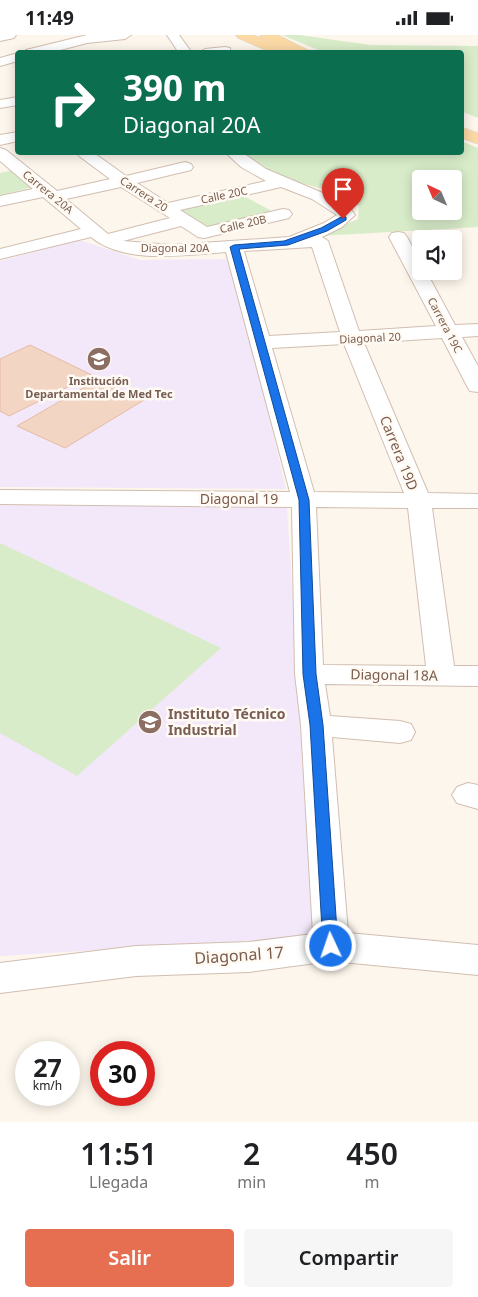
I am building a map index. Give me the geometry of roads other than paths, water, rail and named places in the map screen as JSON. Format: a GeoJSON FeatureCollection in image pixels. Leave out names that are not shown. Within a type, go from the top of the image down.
{"type":"FeatureCollection","features":[{"type":"Feature","properties":{"kind":"main road"},"geometry":{"type":"LineString","coordinates":[[243,35],[273,50]]}},
{"type":"Feature","properties":{"kind":"main road"},"geometry":{"type":"LineString","coordinates":[[267,35],[300,50]]}},
{"type":"Feature","properties":{"kind":"main road"},"geometry":{"type":"LineString","coordinates":[[464,121],[478,127]]}},
{"type":"Feature","properties":{"kind":"main road"},"geometry":{"type":"LineString","coordinates":[[464,133],[478,139]]}},
{"type":"Feature","properties":{"kind":"street"},"geometry":{"type":"LineString","coordinates":[[0,37],[10,35]]}},
{"type":"Feature","properties":{"kind":"street"},"geometry":{"type":"LineString","coordinates":[[43,50],[87,39],[125,35]]}},
{"type":"Feature","properties":{"kind":"street"},"geometry":{"type":"LineString","coordinates":[[172,35],[184,50]]}},
{"type":"Feature","properties":{"kind":"street"},"geometry":{"type":"LineString","coordinates":[[0,63],[15,58]]}},
{"type":"Feature","properties":{"kind":"street"},"geometry":{"type":"LineString","coordinates":[[0,104],[15,102]]}},
{"type":"Feature","properties":{"kind":"street"},"geometry":{"type":"LineString","coordinates":[[0,140],[15,137]]}},
{"type":"Feature","properties":{"kind":"street","name":"Carrera 20A"},"geometry":{"type":"LineString","coordinates":[[0,153],[101,235]]}},
{"type":"Feature","properties":{"kind":"street","name":"Carrera 20"},"geometry":{"type":"LineString","coordinates":[[88,155],[123,181],[204,233]]}},
{"type":"Feature","properties":{"kind":"street"},"geometry":{"type":"LineString","coordinates":[[237,155],[257,170],[281,183],[321,197],[339,207],[346,215],[324,229],[285,243]]}},
{"type":"Feature","properties":{"kind":"street"},"geometry":{"type":"LineString","coordinates":[[0,201],[123,181],[185,167]]}},
{"type":"Feature","properties":{"kind":"street"},"geometry":{"type":"LineString","coordinates":[[0,172],[18,168]]}},
{"type":"Feature","properties":{"kind":"street","name":"Calle 20C"},"geometry":{"type":"LineString","coordinates":[[167,208],[281,183]]}},
{"type":"Feature","properties":{"kind":"street","name":"Calle 20B"},"geometry":{"type":"LineString","coordinates":[[204,233],[283,215],[244,191]]}},
{"type":"Feature","properties":{"kind":"street"},"geometry":{"type":"LineString","coordinates":[[0,237],[8,253],[184,220]]}},
{"type":"Feature","properties":{"kind":"street","name":"Diagonal 20A"},"geometry":{"type":"LineString","coordinates":[[101,235],[124,248],[148,249],[234,247],[319,241]]}},
{"type":"Feature","properties":{"kind":"street","name":"Carrera 19C"},"geometry":{"type":"LineString","coordinates":[[398,237],[478,386]]}},
{"type":"Feature","properties":{"kind":"street","name":"Carrera 19D"},"geometry":{"type":"LineString","coordinates":[[319,241],[352,339],[419,501],[441,675]]}},
{"type":"Feature","properties":{"kind":"street"},"geometry":{"type":"LineString","coordinates":[[234,247],[304,500],[309,674],[316,725],[331,946]]}},
{"type":"Feature","properties":{"kind":"street","name":"Diagonal 20"},"geometry":{"type":"LineString","coordinates":[[262,343],[478,330]]}},
{"type":"Feature","properties":{"kind":"street","name":"Diagonal 19"},"geometry":{"type":"LineString","coordinates":[[0,497],[478,501]]}},
{"type":"Feature","properties":{"kind":"street","name":"Diagonal 18A"},"geometry":{"type":"LineString","coordinates":[[309,674],[478,676]]}},
{"type":"Feature","properties":{"kind":"street"},"geometry":{"type":"LineString","coordinates":[[316,725],[400,732]]}},
{"type":"Feature","properties":{"kind":"street","name":"Diagonal 17"},"geometry":{"type":"LineString","coordinates":[[0,978],[136,961],[249,957],[331,946],[478,960]]}},
{"type":"Feature","properties":{"kind":"place","name":"Institución Departamental de Med Tec"},"geometry":{"type":"Point","coordinates":[99,359]}},
{"type":"Feature","properties":{"kind":"place","name":"Instituto Técnico Industrial"},"geometry":{"type":"Point","coordinates":[150,722]}}]}
